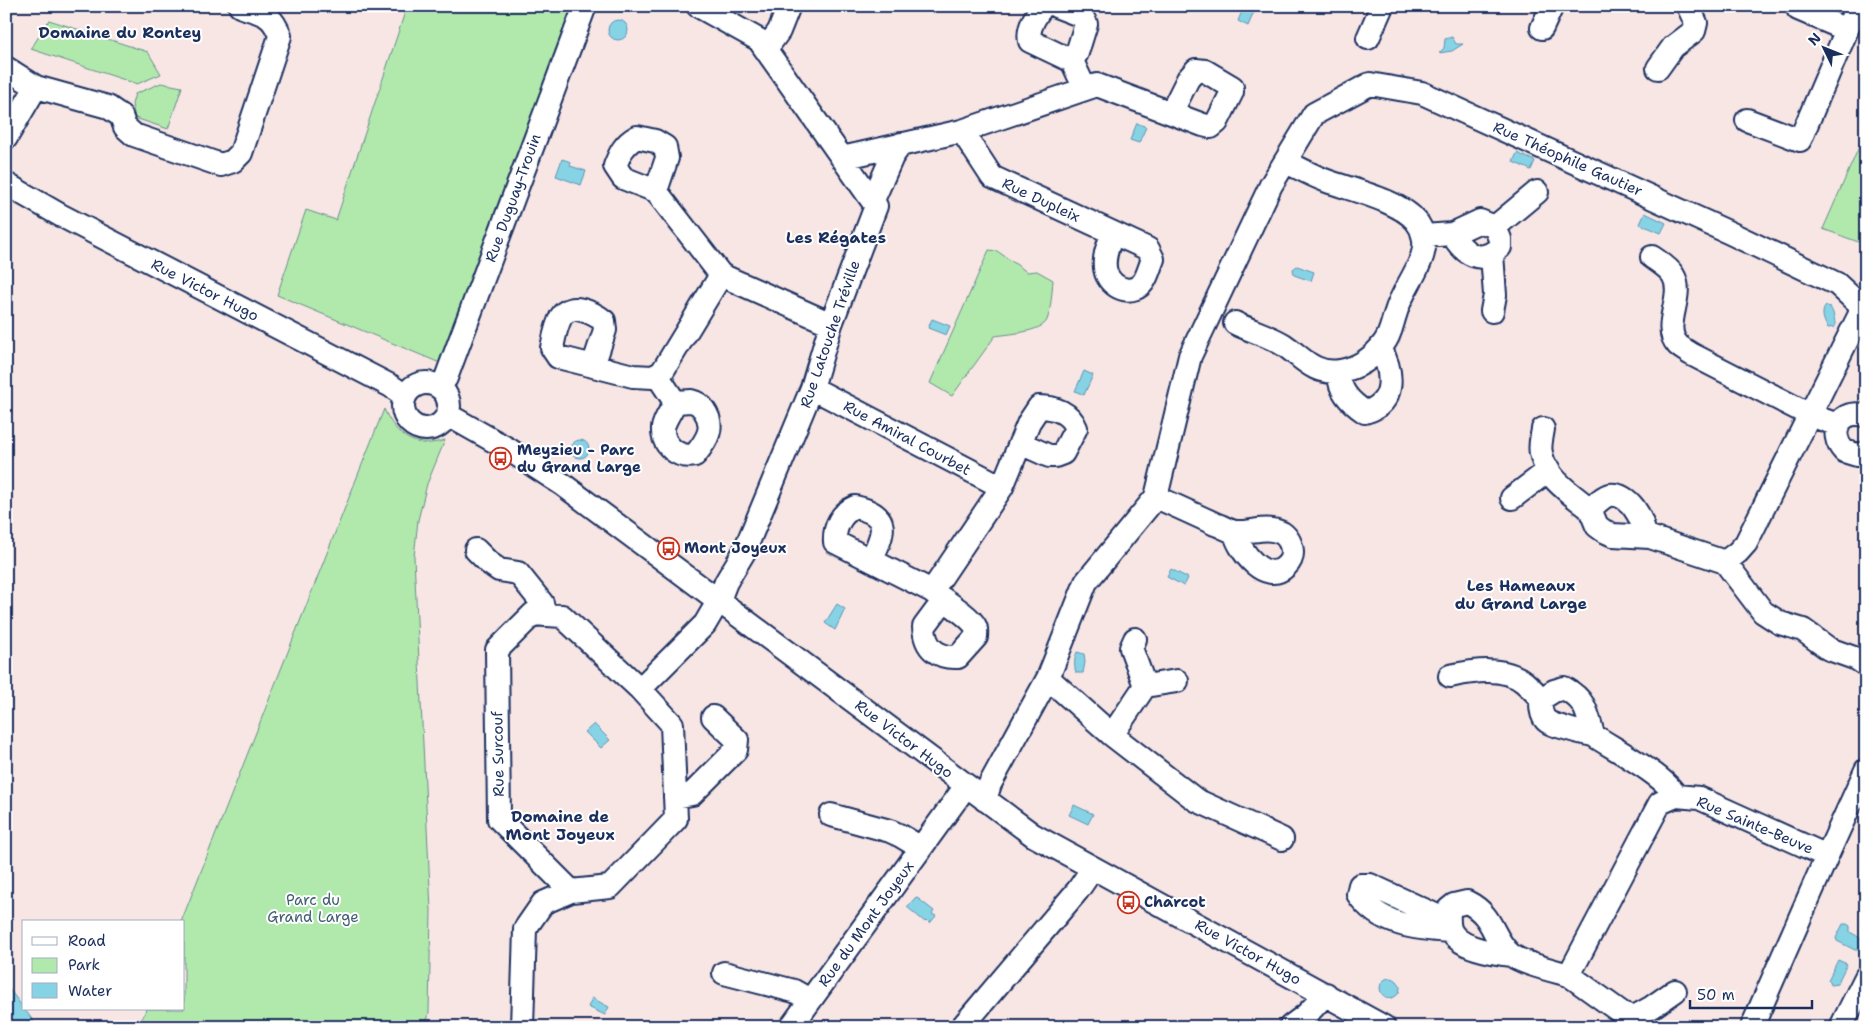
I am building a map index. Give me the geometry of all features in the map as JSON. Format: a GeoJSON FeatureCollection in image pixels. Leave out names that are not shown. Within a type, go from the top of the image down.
{"type":"FeatureCollection","features":[{"type":"Feature","properties":{"kind":"street"},"geometry":{"type":"LineString","coordinates":[[6,68],[36,87],[108,107],[121,116],[126,127],[134,135],[221,165],[233,161],[241,153],[280,36],[276,24],[269,16],[240,6]]}},
{"type":"Feature","properties":{"kind":"street","name":"Rue Duguay-Trouin"},"geometry":{"type":"LineString","coordinates":[[440,387],[446,378],[585,6]]}},
{"type":"Feature","properties":{"kind":"street"},"geometry":{"type":"LineString","coordinates":[[698,6],[758,40],[873,200],[892,157],[901,144]]}},
{"type":"Feature","properties":{"kind":"street"},"geometry":{"type":"LineString","coordinates":[[766,49],[779,31],[789,6]]}},
{"type":"Feature","properties":{"kind":"street"},"geometry":{"type":"LineString","coordinates":[[1043,6],[1036,14],[1028,34],[1030,41],[1072,61],[1086,89]]}},
{"type":"Feature","properties":{"kind":"street"},"geometry":{"type":"LineString","coordinates":[[1056,6],[1082,16],[1086,24],[1077,53],[1072,61]]}},
{"type":"Feature","properties":{"kind":"street"},"geometry":{"type":"LineString","coordinates":[[1368,38],[1382,6]]}},
{"type":"Feature","properties":{"kind":"street"},"geometry":{"type":"LineString","coordinates":[[1542,28],[1552,6]]}},
{"type":"Feature","properties":{"kind":"street"},"geometry":{"type":"LineString","coordinates":[[1658,68],[1673,47],[1694,31],[1696,24],[1688,6]]}},
{"type":"Feature","properties":{"kind":"street"},"geometry":{"type":"LineString","coordinates":[[1747,120],[1800,140],[1857,6]]}},
{"type":"Feature","properties":{"kind":"street"},"geometry":{"type":"LineString","coordinates":[[1798,9],[1847,30]]}},
{"type":"Feature","properties":{"kind":"street","name":"Rue Théophile Gautier"},"geometry":{"type":"LineString","coordinates":[[1156,496],[1190,356],[1271,185],[1314,114],[1370,84],[1422,93],[1730,233],[1837,284],[1864,308]]}},
{"type":"Feature","properties":{"kind":"street"},"geometry":{"type":"LineString","coordinates":[[842,158],[962,131],[1097,85],[1171,113]]}},
{"type":"Feature","properties":{"kind":"street"},"geometry":{"type":"LineString","coordinates":[[6,138],[36,87]]}},
{"type":"Feature","properties":{"kind":"street","name":"Rue Dupleix"},"geometry":{"type":"LineString","coordinates":[[962,131],[992,177],[1113,233]]}},
{"type":"Feature","properties":{"kind":"street"},"geometry":{"type":"LineString","coordinates":[[1235,323],[1283,345],[1304,361],[1322,371],[1339,371],[1356,367],[1370,358],[1380,348],[1392,330],[1396,311],[1423,254],[1424,236],[1418,222],[1409,214],[1286,162]]}},
{"type":"Feature","properties":{"kind":"street","name":"Rue Victor Hugo"},"geometry":{"type":"LineString","coordinates":[[6,184],[60,215],[391,386],[405,396]]}},
{"type":"Feature","properties":{"kind":"street"},"geometry":{"type":"LineString","coordinates":[[656,191],[721,275],[831,324]]}},
{"type":"Feature","properties":{"kind":"street"},"geometry":{"type":"LineString","coordinates":[[1495,227],[1537,192]]}},
{"type":"Feature","properties":{"kind":"street","name":"Rue Latouche Tréville"},"geometry":{"type":"LineString","coordinates":[[640,689],[705,624],[720,600],[726,582],[744,552],[812,388],[831,324],[876,206],[873,200]]}},
{"type":"Feature","properties":{"kind":"street"},"geometry":{"type":"LineString","coordinates":[[1424,236],[1452,234],[1480,221],[1495,227],[1500,238],[1500,247],[1492,254],[1479,257],[1470,254],[1460,246],[1452,234]]}},
{"type":"Feature","properties":{"kind":"street"},"geometry":{"type":"LineString","coordinates":[[1492,254],[1494,295],[1492,311]]}},
{"type":"Feature","properties":{"kind":"street"},"geometry":{"type":"LineString","coordinates":[[1652,258],[1672,272],[1677,283],[1672,328],[1678,345],[1691,354],[1810,415],[1838,425]]}},
{"type":"Feature","properties":{"kind":"street"},"geometry":{"type":"LineString","coordinates":[[593,366],[633,376],[653,377],[662,372],[721,275]]}},
{"type":"Feature","properties":{"kind":"street"},"geometry":{"type":"LineString","coordinates":[[1725,562],[1738,552],[1746,542],[1864,308]]}},
{"type":"Feature","properties":{"kind":"street"},"geometry":{"type":"LineString","coordinates":[[1339,371],[1338,383],[1355,405],[1365,412],[1376,409],[1385,400],[1390,384],[1390,372],[1386,358],[1380,348]]}},
{"type":"Feature","properties":{"kind":"street"},"geometry":{"type":"LineString","coordinates":[[657,374],[675,402]]}},
{"type":"Feature","properties":{"kind":"street"},"geometry":{"type":"LineString","coordinates":[[424,383],[440,387],[448,400],[448,415],[444,421],[431,429],[416,428],[410,423],[403,410],[405,396],[416,385],[424,383]]}},
{"type":"Feature","properties":{"kind":"street","name":"Rue Amiral Courbet"},"geometry":{"type":"LineString","coordinates":[[812,388],[1002,487]]}},
{"type":"Feature","properties":{"kind":"street"},"geometry":{"type":"LineString","coordinates":[[1865,454],[1858,456],[1844,451],[1836,440],[1838,425],[1847,416],[1854,414],[1866,416]]}},
{"type":"Feature","properties":{"kind":"street","name":"Rue Victor Hugo"},"geometry":{"type":"LineString","coordinates":[[448,415],[508,449],[562,484],[1033,835],[1384,1027]]}},
{"type":"Feature","properties":{"kind":"street"},"geometry":{"type":"LineString","coordinates":[[1543,429],[1541,454],[1549,470],[1560,485],[1590,509],[1597,526],[1613,535],[1644,536],[1725,562],[1763,612],[1780,623],[1803,630],[1829,649],[1866,665]]}},
{"type":"Feature","properties":{"kind":"street"},"geometry":{"type":"LineString","coordinates":[[871,560],[938,596],[1002,487],[1020,443]]}},
{"type":"Feature","properties":{"kind":"street"},"geometry":{"type":"LineString","coordinates":[[1512,498],[1549,470]]}},
{"type":"Feature","properties":{"kind":"street"},"geometry":{"type":"LineString","coordinates":[[1590,509],[1604,497],[1611,495],[1620,496],[1634,508],[1640,519],[1644,536]]}},
{"type":"Feature","properties":{"kind":"street"},"geometry":{"type":"LineString","coordinates":[[985,800],[990,784],[1048,678],[1086,582],[1156,496],[1235,533]]}},
{"type":"Feature","properties":{"kind":"street"},"geometry":{"type":"LineString","coordinates":[[476,550],[499,570],[518,573],[542,603],[544,615],[562,616],[640,689],[672,724],[676,819],[610,887],[571,891],[543,903],[525,929],[522,1027]]}},
{"type":"Feature","properties":{"kind":"street","name":"Rue Surcouf"},"geometry":{"type":"LineString","coordinates":[[544,615],[533,614],[497,650],[499,820],[571,891]]}},
{"type":"Feature","properties":{"kind":"street"},"geometry":{"type":"LineString","coordinates":[[1135,639],[1131,648],[1144,686]]}},
{"type":"Feature","properties":{"kind":"street"},"geometry":{"type":"LineString","coordinates":[[1450,676],[1466,672],[1489,671],[1507,674],[1523,681],[1541,699],[1554,691],[1564,688],[1577,695],[1585,706],[1593,735]]}},
{"type":"Feature","properties":{"kind":"street"},"geometry":{"type":"LineString","coordinates":[[1048,678],[1112,735],[1196,800],[1282,839]]}},
{"type":"Feature","properties":{"kind":"street"},"geometry":{"type":"LineString","coordinates":[[1112,735],[1144,686],[1177,681]]}},
{"type":"Feature","properties":{"kind":"street","name":"Rue Sainte-Beuve"},"geometry":{"type":"LineString","coordinates":[[1541,699],[1540,709],[1544,719],[1550,725],[1593,735],[1658,777],[1671,787],[1676,796]]}},
{"type":"Feature","properties":{"kind":"street"},"geometry":{"type":"LineString","coordinates":[[674,797],[692,794],[736,750],[737,740],[713,716]]}},
{"type":"Feature","properties":{"kind":"street"},"geometry":{"type":"LineString","coordinates":[[1827,856],[1866,770]]}},
{"type":"Feature","properties":{"kind":"street","name":"Rue du Mont Joyeux"},"geometry":{"type":"LineString","coordinates":[[791,1027],[966,786]]}},
{"type":"Feature","properties":{"kind":"street","name":"Rue Sainte-Beuve"},"geometry":{"type":"LineString","coordinates":[[1569,975],[1660,802],[1676,796],[1699,798],[1827,856],[1752,1027]]}},
{"type":"Feature","properties":{"kind":"street","name":"Rue du Mont Joyeux"},"geometry":{"type":"LineString","coordinates":[[831,815],[890,831],[921,848]]}},
{"type":"Feature","properties":{"kind":"street"},"geometry":{"type":"LineString","coordinates":[[962,1027],[1078,890],[1093,868]]}},
{"type":"Feature","properties":{"kind":"street"},"geometry":{"type":"LineString","coordinates":[[1511,955],[1479,908],[1467,902],[1454,905],[1449,909],[1449,926],[1456,939],[1490,953],[1511,955],[1532,964],[1569,975],[1634,1022],[1675,991]]}},
{"type":"Feature","properties":{"kind":"street","name":"Rue du Mont Joyeux"},"geometry":{"type":"LineString","coordinates":[[724,973],[794,991],[810,1000]]}},
{"type":"Feature","properties":{"kind":"street"},"geometry":{"type":"LineString","coordinates":[[1841,1027],[1866,978]]}},
{"type":"Feature","properties":{"kind":"street"},"geometry":{"type":"LineString","coordinates":[[1290,1027],[1306,1015],[1326,994]]}},
{"type":"Feature","properties":{"kind":"green space"},"geometry":{"type":"Polygon","coordinates":[[[407,6],[573,6],[440,363],[277,295],[306,210],[336,220],[407,6]]]}},
{"type":"Feature","properties":{"kind":"green space"},"geometry":{"type":"Polygon","coordinates":[[[49,20],[148,52],[161,74],[137,84],[31,49],[49,20]]]}},
{"type":"Feature","properties":{"kind":"green space"},"geometry":{"type":"Polygon","coordinates":[[[161,83],[182,87],[168,129],[135,118],[132,104],[135,94],[161,83]]]}},
{"type":"Feature","properties":{"kind":"green space"},"geometry":{"type":"Polygon","coordinates":[[[1866,131],[1866,231],[1861,243],[1823,229],[1866,131]]]}},
{"type":"Feature","properties":{"kind":"green space"},"geometry":{"type":"Polygon","coordinates":[[[989,250],[997,251],[1027,272],[1037,271],[1053,280],[1047,320],[1044,324],[1032,330],[995,336],[952,396],[930,383],[989,250]]]}},
{"type":"Feature","properties":{"kind":"green space","name":"Parc du Grand Large"},"geometry":{"type":"Polygon","coordinates":[[[384,409],[394,427],[408,438],[424,443],[445,440],[427,484],[418,520],[414,557],[431,910],[429,1012],[426,1027],[139,1027],[146,1010],[185,1010],[185,920],[182,920],[384,409]]]}},
{"type":"Feature","properties":{"kind":"water"},"geometry":{"type":"Polygon","coordinates":[[[1244,6],[1256,7],[1248,26],[1238,21],[1244,6]]]}},
{"type":"Feature","properties":{"kind":"water"},"geometry":{"type":"Polygon","coordinates":[[[618,20],[625,23],[628,30],[625,37],[618,40],[611,37],[608,30],[611,23],[618,20]]]}},
{"type":"Feature","properties":{"kind":"water"},"geometry":{"type":"Polygon","coordinates":[[[1452,37],[1456,44],[1463,44],[1452,51],[1439,53],[1444,48],[1445,39],[1452,37]]]}},
{"type":"Feature","properties":{"kind":"water"},"geometry":{"type":"Polygon","coordinates":[[[1137,123],[1146,127],[1139,143],[1130,140],[1137,123]]]}},
{"type":"Feature","properties":{"kind":"water"},"geometry":{"type":"Polygon","coordinates":[[[1517,153],[1535,161],[1531,170],[1513,162],[1517,153]]]}},
{"type":"Feature","properties":{"kind":"water"},"geometry":{"type":"Polygon","coordinates":[[[562,159],[571,162],[570,166],[586,171],[581,185],[556,176],[562,159]]]}},
{"type":"Feature","properties":{"kind":"water"},"geometry":{"type":"Polygon","coordinates":[[[1645,213],[1666,223],[1661,233],[1640,224],[1645,213]]]}},
{"type":"Feature","properties":{"kind":"water"},"geometry":{"type":"Polygon","coordinates":[[[1297,266],[1314,272],[1311,281],[1294,275],[1293,269],[1297,266]]]}},
{"type":"Feature","properties":{"kind":"water"},"geometry":{"type":"Polygon","coordinates":[[[1826,306],[1830,307],[1835,327],[1828,328],[1825,323],[1823,314],[1826,306]]]}},
{"type":"Feature","properties":{"kind":"water"},"geometry":{"type":"Polygon","coordinates":[[[932,319],[950,326],[946,335],[928,328],[932,319]]]}},
{"type":"Feature","properties":{"kind":"water"},"geometry":{"type":"Polygon","coordinates":[[[1084,371],[1093,375],[1084,395],[1075,391],[1084,371]]]}},
{"type":"Feature","properties":{"kind":"water"},"geometry":{"type":"Polygon","coordinates":[[[576,440],[584,440],[589,445],[587,456],[576,458],[571,453],[571,445],[576,440]]]}},
{"type":"Feature","properties":{"kind":"water"},"geometry":{"type":"Polygon","coordinates":[[[1171,569],[1188,578],[1184,586],[1167,577],[1171,569]]]}},
{"type":"Feature","properties":{"kind":"water"},"geometry":{"type":"Polygon","coordinates":[[[837,604],[845,609],[835,630],[825,623],[837,604]]]}},
{"type":"Feature","properties":{"kind":"water"},"geometry":{"type":"Polygon","coordinates":[[[1077,652],[1084,654],[1083,673],[1076,673],[1075,657],[1077,652]]]}},
{"type":"Feature","properties":{"kind":"water"},"geometry":{"type":"Polygon","coordinates":[[[594,724],[610,740],[601,748],[585,732],[594,724]]]}},
{"type":"Feature","properties":{"kind":"water"},"geometry":{"type":"Polygon","coordinates":[[[1074,805],[1093,814],[1088,824],[1069,815],[1074,805]]]}},
{"type":"Feature","properties":{"kind":"water"},"geometry":{"type":"Polygon","coordinates":[[[916,897],[934,911],[932,914],[936,916],[930,923],[927,920],[925,922],[907,907],[916,897]]]}},
{"type":"Feature","properties":{"kind":"water"},"geometry":{"type":"Polygon","coordinates":[[[1843,924],[1850,926],[1850,932],[1862,939],[1863,943],[1859,950],[1855,950],[1837,941],[1836,938],[1843,924]]]}},
{"type":"Feature","properties":{"kind":"water"},"geometry":{"type":"Polygon","coordinates":[[[1838,960],[1847,964],[1837,984],[1831,985],[1828,980],[1838,960]]]}},
{"type":"Feature","properties":{"kind":"water"},"geometry":{"type":"Polygon","coordinates":[[[1390,978],[1397,981],[1400,988],[1397,995],[1390,998],[1383,995],[1380,988],[1383,981],[1390,978]]]}},
{"type":"Feature","properties":{"kind":"water"},"geometry":{"type":"Polygon","coordinates":[[[6,985],[22,1006],[22,1010],[25,1010],[38,1027],[6,1027],[6,985]]]}},
{"type":"Feature","properties":{"kind":"water"},"geometry":{"type":"Polygon","coordinates":[[[592,998],[609,1007],[605,1015],[588,1007],[592,998]]]}},
{"type":"Feature","properties":{"kind":"place","name":"Meyzieu - Parc du Grand Large"},"geometry":{"type":"Point","coordinates":[501,459]}},
{"type":"Feature","properties":{"kind":"place","name":"Mont Joyeux"},"geometry":{"type":"Point","coordinates":[668,548]}},
{"type":"Feature","properties":{"kind":"place","name":"Charcot"},"geometry":{"type":"Point","coordinates":[1128,902]}},
{"type":"Feature","properties":{"kind":"district","name":"Domaine du Rontey"},"geometry":{"type":"Point","coordinates":[120,32]}},
{"type":"Feature","properties":{"kind":"district","name":"Les Régates"},"geometry":{"type":"Point","coordinates":[836,237]}},
{"type":"Feature","properties":{"kind":"district","name":"Les Hameaux du Grand Large"},"geometry":{"type":"Point","coordinates":[1521,594]}},
{"type":"Feature","properties":{"kind":"district","name":"Domaine de Mont Joyeux"},"geometry":{"type":"Point","coordinates":[560,825]}}]}
